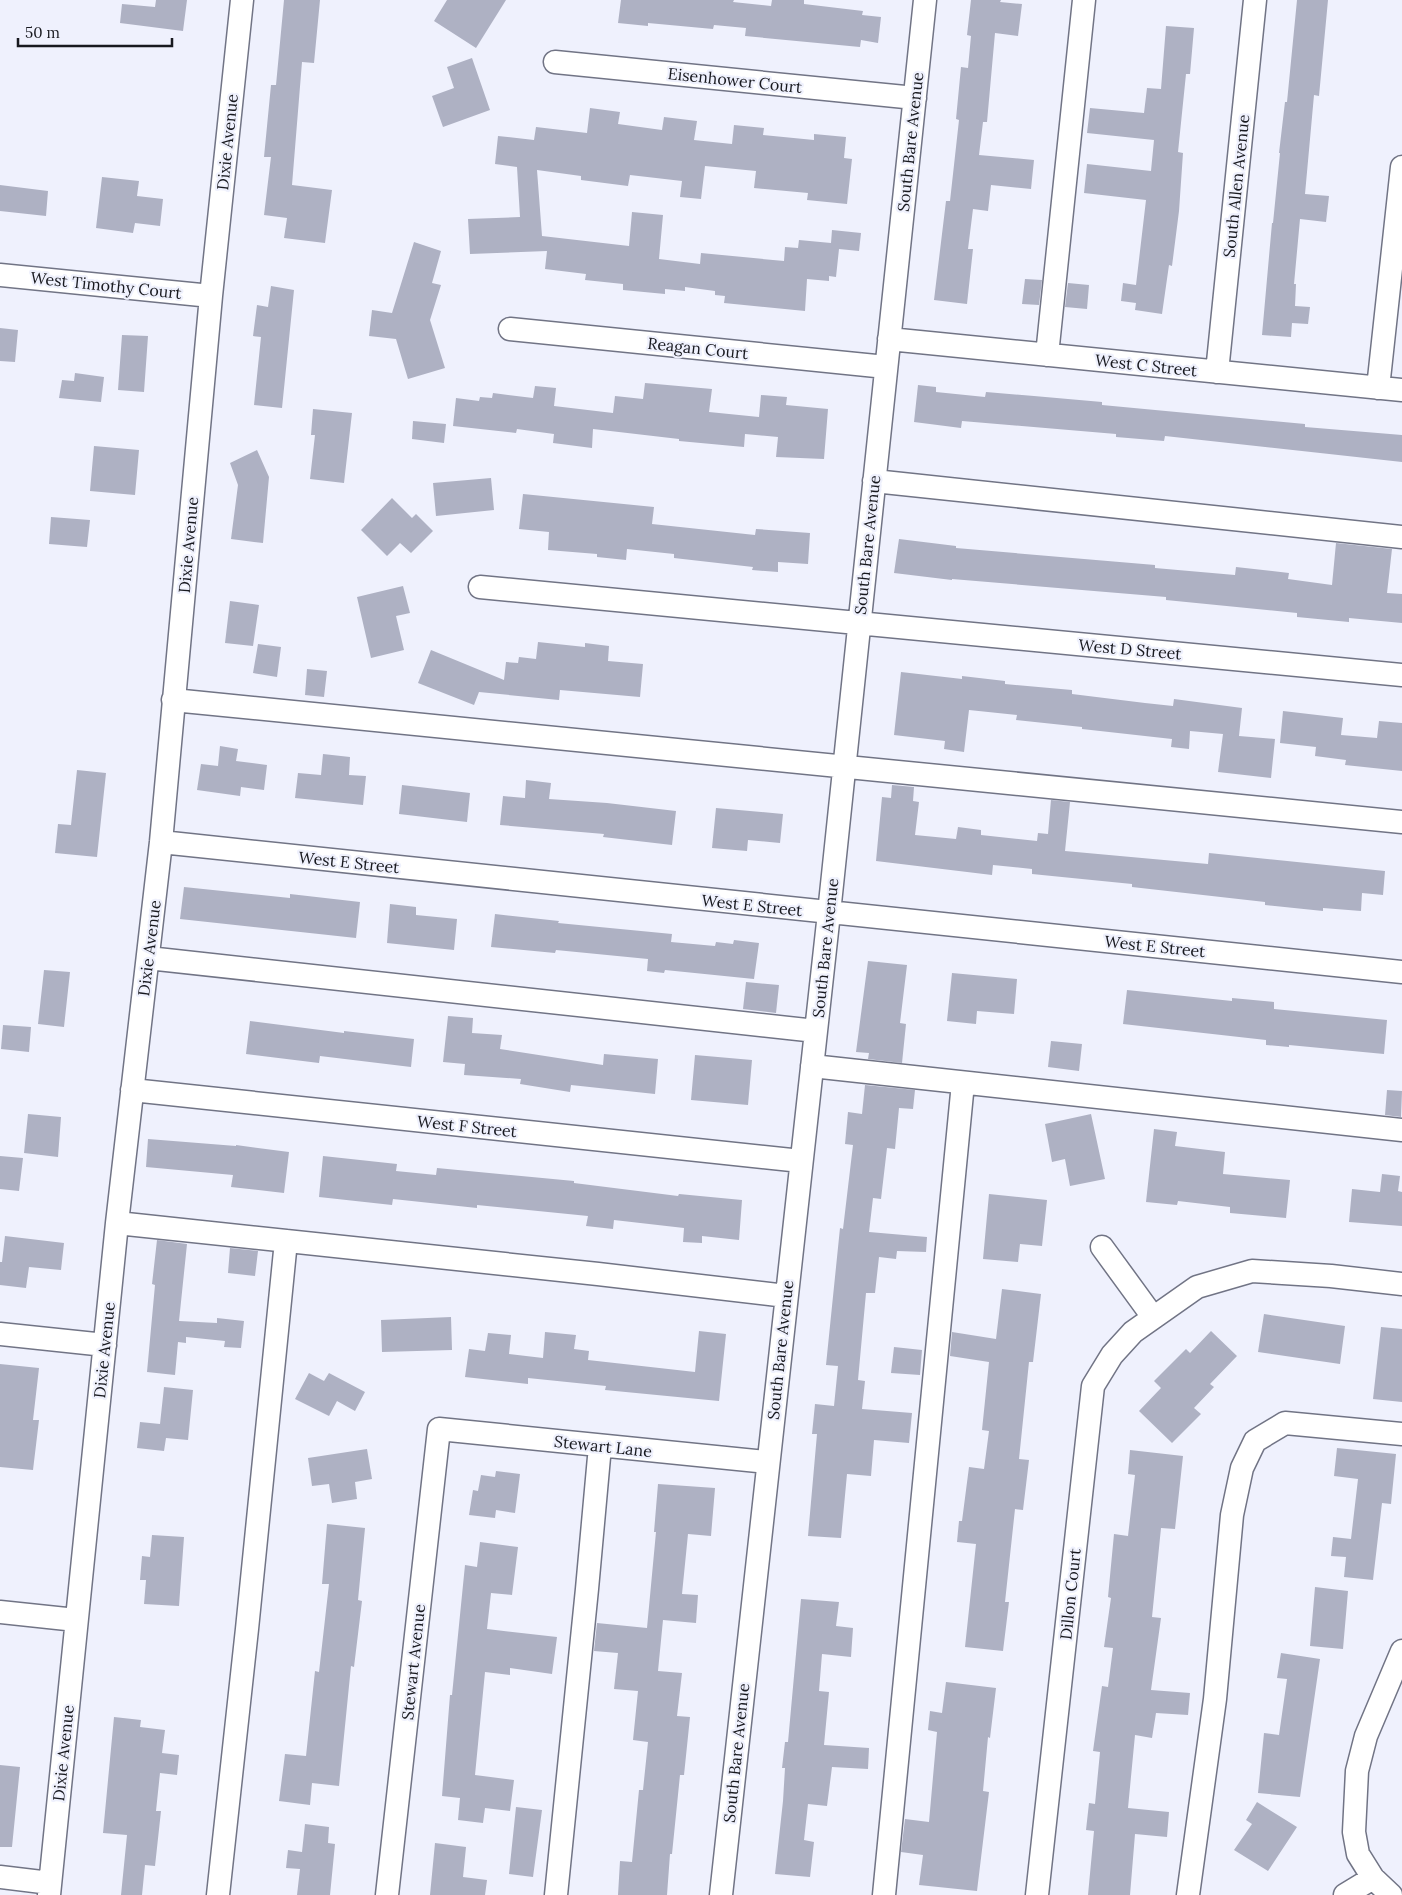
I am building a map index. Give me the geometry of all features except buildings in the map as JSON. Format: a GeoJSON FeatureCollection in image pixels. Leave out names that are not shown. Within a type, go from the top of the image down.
{"type":"FeatureCollection","features":[{"type":"Feature","properties":{"kind":"street","name":"Dixie Avenue"},"geometry":{"type":"LineString","coordinates":[[49,1889],[117,1223],[162,842],[211,296],[242,0]]}},
{"type":"Feature","properties":{"kind":"street","name":"South Bare Avenue"},"geometry":{"type":"LineString","coordinates":[[721,1895],[767,1462],[816,1031],[925,0]]}},
{"type":"Feature","properties":{"kind":"street"},"geometry":{"type":"LineString","coordinates":[[1047,355],[1084,0]]}},
{"type":"Feature","properties":{"kind":"street","name":"South Allen Avenue"},"geometry":{"type":"LineString","coordinates":[[1217,372],[1255,0]]}},
{"type":"Feature","properties":{"kind":"street","name":"Eisenhower Court"},"geometry":{"type":"LineString","coordinates":[[556,62],[915,98]]}},
{"type":"Feature","properties":{"kind":"street"},"geometry":{"type":"LineString","coordinates":[[1378,388],[1402,167]]}},
{"type":"Feature","properties":{"kind":"street","name":"West Timothy Court"},"geometry":{"type":"LineString","coordinates":[[0,275],[211,296]]}},
{"type":"Feature","properties":{"kind":"street","name":"Reagan Court"},"geometry":{"type":"LineString","coordinates":[[510,329],[886,367]]}},
{"type":"Feature","properties":{"kind":"street","name":"West C Street"},"geometry":{"type":"LineString","coordinates":[[889,339],[1402,390]]}},
{"type":"Feature","properties":{"kind":"street"},"geometry":{"type":"LineString","coordinates":[[874,481],[1402,537]]}},
{"type":"Feature","properties":{"kind":"street","name":"West D Street"},"geometry":{"type":"LineString","coordinates":[[480,587],[1402,675]]}},
{"type":"Feature","properties":{"kind":"street"},"geometry":{"type":"LineString","coordinates":[[174,700],[1402,822]]}},
{"type":"Feature","properties":{"kind":"street","name":"West E Street"},"geometry":{"type":"LineString","coordinates":[[162,842],[1402,972]]}},
{"type":"Feature","properties":{"kind":"street"},"geometry":{"type":"LineString","coordinates":[[148,958],[816,1031]]}},
{"type":"Feature","properties":{"kind":"street"},"geometry":{"type":"LineString","coordinates":[[812,1066],[1402,1130]]}},
{"type":"Feature","properties":{"kind":"street"},"geometry":{"type":"LineString","coordinates":[[884,1895],[963,1083]]}},
{"type":"Feature","properties":{"kind":"street","name":"West F Street"},"geometry":{"type":"LineString","coordinates":[[132,1090],[801,1161]]}},
{"type":"Feature","properties":{"kind":"street"},"geometry":{"type":"LineString","coordinates":[[117,1223],[786,1296]]}},
{"type":"Feature","properties":{"kind":"street"},"geometry":{"type":"LineString","coordinates":[[218,1895],[286,1241]]}},
{"type":"Feature","properties":{"kind":"street"},"geometry":{"type":"LineString","coordinates":[[1102,1247],[1153,1317]]}},
{"type":"Feature","properties":{"kind":"street","name":"Dillon Court"},"geometry":{"type":"LineString","coordinates":[[1036,1895],[1092,1386],[1112,1355],[1133,1332],[1197,1287],[1252,1271],[1331,1276],[1402,1284]]}},
{"type":"Feature","properties":{"kind":"street"},"geometry":{"type":"LineString","coordinates":[[0,1334],[105,1345]]}},
{"type":"Feature","properties":{"kind":"street"},"geometry":{"type":"LineString","coordinates":[[1188,1895],[1215,1699],[1232,1515],[1242,1468],[1254,1440],[1285,1423],[1402,1434]]}},
{"type":"Feature","properties":{"kind":"street","name":"Stewart Lane"},"geometry":{"type":"LineString","coordinates":[[439,1428],[767,1462]]}},
{"type":"Feature","properties":{"kind":"street","name":"Stewart Avenue"},"geometry":{"type":"LineString","coordinates":[[386,1895],[439,1428]]}},
{"type":"Feature","properties":{"kind":"street"},"geometry":{"type":"LineString","coordinates":[[556,1895],[600,1446]]}},
{"type":"Feature","properties":{"kind":"street"},"geometry":{"type":"LineString","coordinates":[[0,1612],[76,1620]]}},
{"type":"Feature","properties":{"kind":"street"},"geometry":{"type":"LineString","coordinates":[[1391,1895],[1373,1878],[1358,1854],[1354,1832],[1357,1771],[1366,1736],[1402,1651]]}},
{"type":"Feature","properties":{"kind":"street"},"geometry":{"type":"LineString","coordinates":[[0,1877],[49,1889]]}},
{"type":"Feature","properties":{"kind":"street"},"geometry":{"type":"LineString","coordinates":[[1344,1895],[1373,1878]]}}]}
